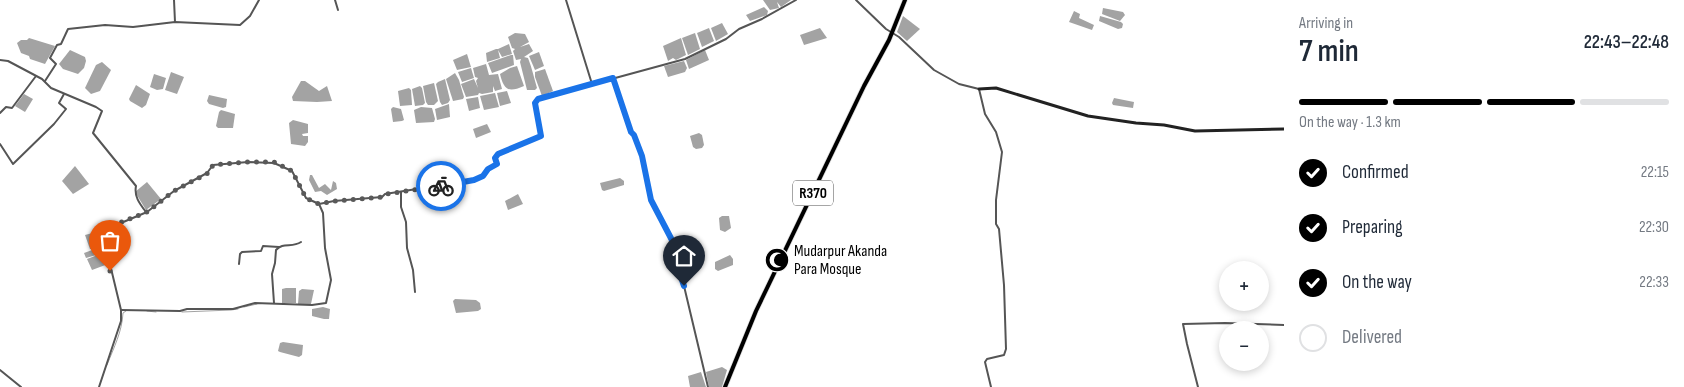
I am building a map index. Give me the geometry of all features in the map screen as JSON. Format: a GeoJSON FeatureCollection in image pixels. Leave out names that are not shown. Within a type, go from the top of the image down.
{"type":"FeatureCollection","features":[{"type":"Feature","properties":{"kind":"main road","name":"R370"},"geometry":{"type":"LineString","coordinates":[[725,387],[756,311],[864,86],[892,33],[905,0]]}},
{"type":"Feature","properties":{"kind":"street"},"geometry":{"type":"LineString","coordinates":[[174,0],[175,22]]}},
{"type":"Feature","properties":{"kind":"street"},"geometry":{"type":"LineString","coordinates":[[45,82],[56,64],[50,58],[57,45],[61,44],[68,29],[105,25],[133,26],[175,22],[240,25],[250,16],[259,0]]}},
{"type":"Feature","properties":{"kind":"street"},"geometry":{"type":"LineString","coordinates":[[335,0],[338,10]]}},
{"type":"Feature","properties":{"kind":"street"},"geometry":{"type":"LineString","coordinates":[[566,0],[592,84]]}},
{"type":"Feature","properties":{"kind":"street"},"geometry":{"type":"LineString","coordinates":[[99,387],[122,321],[121,310],[101,233],[104,229],[147,212],[174,191],[208,173],[213,165],[274,162],[292,171],[306,198],[319,204],[382,197],[386,194],[460,183],[483,176],[488,169],[497,164],[495,158],[498,154],[541,136],[535,103],[538,99],[685,59],[726,39],[739,29],[762,19],[796,0]]}},
{"type":"Feature","properties":{"kind":"street"},"geometry":{"type":"LineString","coordinates":[[856,0],[886,29],[899,37],[934,70],[959,84],[979,89],[996,88],[1088,116],[1136,123],[1164,124],[1195,132],[1284,129]]}},
{"type":"Feature","properties":{"kind":"street"},"geometry":{"type":"LineString","coordinates":[[0,60],[36,76],[51,88],[102,111],[93,133],[136,186],[135,195],[147,212]]}},
{"type":"Feature","properties":{"kind":"street"},"geometry":{"type":"LineString","coordinates":[[0,113],[6,107],[12,108],[36,76]]}},
{"type":"Feature","properties":{"kind":"street"},"geometry":{"type":"LineString","coordinates":[[613,78],[631,132],[642,156],[651,200],[674,244],[678,268],[708,387]]}},
{"type":"Feature","properties":{"kind":"street"},"geometry":{"type":"LineString","coordinates":[[979,89],[984,114],[996,132],[1002,152],[996,200],[996,224],[999,230],[1004,285],[1006,354],[987,359],[985,362],[991,387]]}},
{"type":"Feature","properties":{"kind":"street"},"geometry":{"type":"LineString","coordinates":[[0,144],[13,164],[54,124],[66,109],[59,103],[64,94]]}},
{"type":"Feature","properties":{"kind":"street"},"geometry":{"type":"LineString","coordinates":[[401,192],[401,207],[406,224],[407,248],[413,270],[414,292]]}},
{"type":"Feature","properties":{"kind":"street"},"geometry":{"type":"LineString","coordinates":[[121,310],[180,311],[187,309],[233,309],[256,303],[324,304],[327,302],[331,280],[325,248],[323,212],[319,204]]}},
{"type":"Feature","properties":{"kind":"street"},"geometry":{"type":"LineString","coordinates":[[239,264],[242,252],[260,251],[264,246],[296,245],[300,242]]}},
{"type":"Feature","properties":{"kind":"street"},"geometry":{"type":"LineString","coordinates":[[274,303],[272,274],[276,263],[276,250],[279,247]]}},
{"type":"Feature","properties":{"kind":"street"},"geometry":{"type":"LineString","coordinates":[[1198,387],[1184,324],[1284,325]]}},
{"type":"Feature","properties":{"kind":"street"},"geometry":{"type":"LineString","coordinates":[[0,371],[20,387]]}},
{"type":"Feature","properties":{"kind":"shaded area"},"geometry":{"type":"Polygon","coordinates":[[[763,0],[791,0],[781,7],[777,2],[779,8],[770,10],[763,0]]]}},
{"type":"Feature","properties":{"kind":"shaded area"},"geometry":{"type":"Polygon","coordinates":[[[764,7],[768,11],[767,15],[750,21],[746,15],[764,7]]]}},
{"type":"Feature","properties":{"kind":"shaded area"},"geometry":{"type":"Polygon","coordinates":[[[1103,8],[1123,12],[1125,15],[1120,21],[1102,14],[1103,8]]]}},
{"type":"Feature","properties":{"kind":"shaded area"},"geometry":{"type":"Polygon","coordinates":[[[1074,11],[1080,14],[1079,18],[1094,25],[1092,30],[1069,22],[1074,11]]]}},
{"type":"Feature","properties":{"kind":"shaded area"},"geometry":{"type":"Polygon","coordinates":[[[903,16],[920,29],[907,41],[897,32],[903,16]]]}},
{"type":"Feature","properties":{"kind":"shaded area"},"geometry":{"type":"Polygon","coordinates":[[[1100,16],[1121,22],[1123,24],[1122,28],[1118,29],[1099,21],[1100,16]]]}},
{"type":"Feature","properties":{"kind":"shaded area"},"geometry":{"type":"Polygon","coordinates":[[[722,23],[728,34],[716,41],[711,28],[722,23]]]}},
{"type":"Feature","properties":{"kind":"shaded area"},"geometry":{"type":"Polygon","coordinates":[[[709,28],[714,41],[702,47],[697,33],[709,28]]]}},
{"type":"Feature","properties":{"kind":"shaded area"},"geometry":{"type":"Polygon","coordinates":[[[820,28],[827,38],[804,45],[800,35],[820,28]]]}},
{"type":"Feature","properties":{"kind":"shaded area"},"geometry":{"type":"Polygon","coordinates":[[[515,33],[525,34],[529,42],[520,47],[529,44],[533,51],[524,57],[528,58],[531,66],[537,88],[535,90],[527,90],[520,62],[521,59],[516,60],[513,51],[515,49],[512,48],[508,37],[515,33]]]}},
{"type":"Feature","properties":{"kind":"shaded area"},"geometry":{"type":"Polygon","coordinates":[[[695,33],[700,49],[688,55],[682,38],[695,33]]]}},
{"type":"Feature","properties":{"kind":"shaded area"},"geometry":{"type":"Polygon","coordinates":[[[29,38],[55,46],[45,64],[30,59],[29,56],[21,53],[17,43],[29,38]]]}},
{"type":"Feature","properties":{"kind":"shaded area"},"geometry":{"type":"Polygon","coordinates":[[[681,38],[686,55],[676,60],[673,58],[668,61],[663,46],[681,38]]]}},
{"type":"Feature","properties":{"kind":"shaded area"},"geometry":{"type":"Polygon","coordinates":[[[509,44],[512,54],[502,57],[498,50],[500,58],[487,62],[486,53],[509,44]]]}},
{"type":"Feature","properties":{"kind":"shaded area"},"geometry":{"type":"Polygon","coordinates":[[[70,50],[85,57],[84,68],[78,74],[63,69],[59,64],[70,50]]]}},
{"type":"Feature","properties":{"kind":"shaded area"},"geometry":{"type":"Polygon","coordinates":[[[705,50],[709,60],[689,69],[686,60],[705,50]]]}},
{"type":"Feature","properties":{"kind":"shaded area"},"geometry":{"type":"Polygon","coordinates":[[[539,52],[544,66],[535,70],[529,56],[539,52]]]}},
{"type":"Feature","properties":{"kind":"shaded area"},"geometry":{"type":"Polygon","coordinates":[[[467,54],[471,67],[457,70],[453,60],[467,54]]]}},
{"type":"Feature","properties":{"kind":"shaded area"},"geometry":{"type":"Polygon","coordinates":[[[513,55],[514,65],[492,73],[488,63],[513,55]]]}},
{"type":"Feature","properties":{"kind":"shaded area"},"geometry":{"type":"Polygon","coordinates":[[[684,61],[687,68],[685,72],[668,77],[664,66],[684,61]]]}},
{"type":"Feature","properties":{"kind":"shaded area"},"geometry":{"type":"Polygon","coordinates":[[[102,62],[111,70],[100,91],[91,94],[85,88],[96,65],[102,62]]]}},
{"type":"Feature","properties":{"kind":"shaded area"},"geometry":{"type":"Polygon","coordinates":[[[486,64],[489,75],[498,74],[502,89],[495,91],[493,86],[493,92],[479,93],[478,95],[466,97],[461,84],[474,79],[478,88],[476,81],[478,78],[475,77],[473,68],[486,64]]]}},
{"type":"Feature","properties":{"kind":"shaded area"},"geometry":{"type":"Polygon","coordinates":[[[517,66],[524,86],[508,89],[503,84],[500,74],[517,66]]]}},
{"type":"Feature","properties":{"kind":"shaded area"},"geometry":{"type":"Polygon","coordinates":[[[471,68],[474,78],[462,82],[458,72],[471,68]]]}},
{"type":"Feature","properties":{"kind":"shaded area"},"geometry":{"type":"Polygon","coordinates":[[[545,69],[553,91],[542,96],[535,72],[545,69]]]}},
{"type":"Feature","properties":{"kind":"shaded area"},"geometry":{"type":"Polygon","coordinates":[[[171,72],[184,77],[177,94],[165,90],[171,72]]]}},
{"type":"Feature","properties":{"kind":"shaded area"},"geometry":{"type":"Polygon","coordinates":[[[455,73],[464,97],[463,99],[453,101],[446,79],[455,73]]]}},
{"type":"Feature","properties":{"kind":"shaded area"},"geometry":{"type":"Polygon","coordinates":[[[154,74],[166,78],[163,89],[157,90],[150,87],[154,74]]]}},
{"type":"Feature","properties":{"kind":"shaded area"},"geometry":{"type":"Polygon","coordinates":[[[445,79],[450,100],[442,105],[436,84],[445,79]]]}},
{"type":"Feature","properties":{"kind":"shaded area"},"geometry":{"type":"Polygon","coordinates":[[[301,81],[305,81],[319,91],[327,86],[332,101],[293,101],[292,97],[301,81]]]}},
{"type":"Feature","properties":{"kind":"shaded area"},"geometry":{"type":"Polygon","coordinates":[[[434,83],[438,101],[434,105],[428,105],[423,86],[434,83]]]}},
{"type":"Feature","properties":{"kind":"shaded area"},"geometry":{"type":"Polygon","coordinates":[[[136,85],[150,94],[146,105],[142,108],[129,99],[136,85]]]}},
{"type":"Feature","properties":{"kind":"shaded area"},"geometry":{"type":"Polygon","coordinates":[[[420,86],[425,103],[415,106],[412,89],[420,86]]]}},
{"type":"Feature","properties":{"kind":"shaded area"},"geometry":{"type":"Polygon","coordinates":[[[409,88],[411,90],[412,105],[400,106],[398,91],[409,88]]]}},
{"type":"Feature","properties":{"kind":"shaded area"},"geometry":{"type":"Polygon","coordinates":[[[507,91],[511,103],[500,106],[497,93],[507,91]]]}},
{"type":"Feature","properties":{"kind":"shaded area"},"geometry":{"type":"Polygon","coordinates":[[[495,93],[499,107],[484,110],[480,96],[495,93]]]}},
{"type":"Feature","properties":{"kind":"shaded area"},"geometry":{"type":"Polygon","coordinates":[[[24,94],[33,99],[25,112],[15,106],[24,94]]]}},
{"type":"Feature","properties":{"kind":"shaded area"},"geometry":{"type":"Polygon","coordinates":[[[209,95],[227,99],[226,107],[223,108],[209,104],[207,101],[209,95]]]}},
{"type":"Feature","properties":{"kind":"shaded area"},"geometry":{"type":"Polygon","coordinates":[[[478,97],[480,108],[469,111],[466,99],[478,97]]]}},
{"type":"Feature","properties":{"kind":"shaded area"},"geometry":{"type":"Polygon","coordinates":[[[1114,98],[1134,102],[1133,108],[1113,105],[1114,98]]]}},
{"type":"Feature","properties":{"kind":"shaded area"},"geometry":{"type":"Polygon","coordinates":[[[449,104],[450,117],[437,120],[435,109],[449,104]]]}},
{"type":"Feature","properties":{"kind":"shaded area"},"geometry":{"type":"Polygon","coordinates":[[[393,107],[401,109],[404,120],[393,122],[391,109],[393,107]]]}},
{"type":"Feature","properties":{"kind":"shaded area"},"geometry":{"type":"Polygon","coordinates":[[[421,107],[432,108],[434,122],[416,123],[414,110],[421,107]]]}},
{"type":"Feature","properties":{"kind":"shaded area"},"geometry":{"type":"Polygon","coordinates":[[[221,110],[235,114],[233,128],[218,128],[216,126],[221,110]]]}},
{"type":"Feature","properties":{"kind":"shaded area"},"geometry":{"type":"Polygon","coordinates":[[[293,120],[308,124],[308,133],[302,134],[303,136],[308,136],[308,142],[305,146],[291,144],[289,123],[293,120]]]}},
{"type":"Feature","properties":{"kind":"shaded area"},"geometry":{"type":"Polygon","coordinates":[[[487,124],[491,132],[476,138],[473,129],[487,124]]]}},
{"type":"Feature","properties":{"kind":"shaded area"},"geometry":{"type":"Polygon","coordinates":[[[699,133],[702,135],[704,145],[702,148],[696,149],[693,147],[690,136],[699,133]]]}},
{"type":"Feature","properties":{"kind":"shaded area"},"geometry":{"type":"Polygon","coordinates":[[[75,166],[89,184],[73,194],[62,181],[75,166]]]}},
{"type":"Feature","properties":{"kind":"shaded area"},"geometry":{"type":"Polygon","coordinates":[[[310,175],[312,175],[319,188],[325,184],[331,190],[333,181],[336,183],[337,189],[327,195],[321,191],[315,192],[309,180],[310,175]]]}},
{"type":"Feature","properties":{"kind":"shaded area"},"geometry":{"type":"Polygon","coordinates":[[[620,178],[624,181],[624,185],[602,190],[600,183],[620,178]]]}},
{"type":"Feature","properties":{"kind":"shaded area"},"geometry":{"type":"Polygon","coordinates":[[[147,182],[161,199],[146,210],[135,192],[147,182]]]}},
{"type":"Feature","properties":{"kind":"shaded area"},"geometry":{"type":"Polygon","coordinates":[[[518,194],[523,204],[508,210],[505,201],[518,194]]]}},
{"type":"Feature","properties":{"kind":"shaded area"},"geometry":{"type":"Polygon","coordinates":[[[729,216],[731,228],[725,232],[720,230],[719,218],[729,216]]]}},
{"type":"Feature","properties":{"kind":"shaded area"},"geometry":{"type":"Polygon","coordinates":[[[100,231],[103,243],[95,248],[102,247],[108,264],[92,270],[87,259],[103,253],[86,258],[84,253],[95,249],[90,249],[85,235],[100,231]]]}},
{"type":"Feature","properties":{"kind":"shaded area"},"geometry":{"type":"Polygon","coordinates":[[[730,255],[733,259],[733,265],[718,271],[715,269],[715,262],[730,255]]]}},
{"type":"Feature","properties":{"kind":"shaded area"},"geometry":{"type":"Polygon","coordinates":[[[296,288],[296,303],[282,303],[282,289],[296,288]]]}},
{"type":"Feature","properties":{"kind":"shaded area"},"geometry":{"type":"Polygon","coordinates":[[[302,289],[314,290],[311,304],[298,304],[299,291],[302,289]]]}},
{"type":"Feature","properties":{"kind":"shaded area"},"geometry":{"type":"Polygon","coordinates":[[[455,299],[476,300],[480,303],[481,309],[478,311],[456,313],[453,301],[455,299]]]}},
{"type":"Feature","properties":{"kind":"shaded area"},"geometry":{"type":"Polygon","coordinates":[[[323,307],[330,309],[329,319],[312,316],[312,309],[323,307]]]}},
{"type":"Feature","properties":{"kind":"shaded area"},"geometry":{"type":"Polygon","coordinates":[[[280,343],[303,345],[302,355],[299,357],[278,351],[280,343]]]}},
{"type":"Feature","properties":{"kind":"shaded area"},"geometry":{"type":"Polygon","coordinates":[[[722,367],[727,370],[722,387],[709,387],[706,372],[722,367]]]}},
{"type":"Feature","properties":{"kind":"shaded area"},"geometry":{"type":"Polygon","coordinates":[[[701,372],[706,387],[690,387],[688,376],[701,372]]]}},
{"type":"Feature","properties":{"kind":"waterway"},"geometry":{"type":"LineString","coordinates":[[244,307],[257,304]]}},
{"type":"Feature","properties":{"kind":"waterway"},"geometry":{"type":"LineString","coordinates":[[182,312],[238,309]]}},
{"type":"Feature","properties":{"kind":"waterway"},"geometry":{"type":"LineString","coordinates":[[107,365],[119,333],[123,313],[126,311]]}},
{"type":"Feature","properties":{"kind":"waterway"},"geometry":{"type":"LineString","coordinates":[[147,311],[156,312]]}},
{"type":"Feature","properties":{"kind":"way so far"},"geometry":{"type":"LineString","coordinates":[[110,271],[102,231],[147,212],[174,191],[208,173],[213,165],[274,162],[292,171],[306,198],[319,204],[382,197],[386,194],[441,186]]}},
{"type":"Feature","properties":{"kind":"place","name":"Mudarpur Akanda Para Mosque"},"geometry":{"type":"Point","coordinates":[777,260]}},
{"type":"Feature","properties":{"kind":"route"},"geometry":{"type":"LineString","coordinates":[[441,186],[474,180],[483,176],[488,169],[497,164],[495,158],[498,154],[541,136],[535,103],[538,99],[613,78],[631,132],[642,156],[651,200],[674,244],[678,268],[684,286]]}}]}
